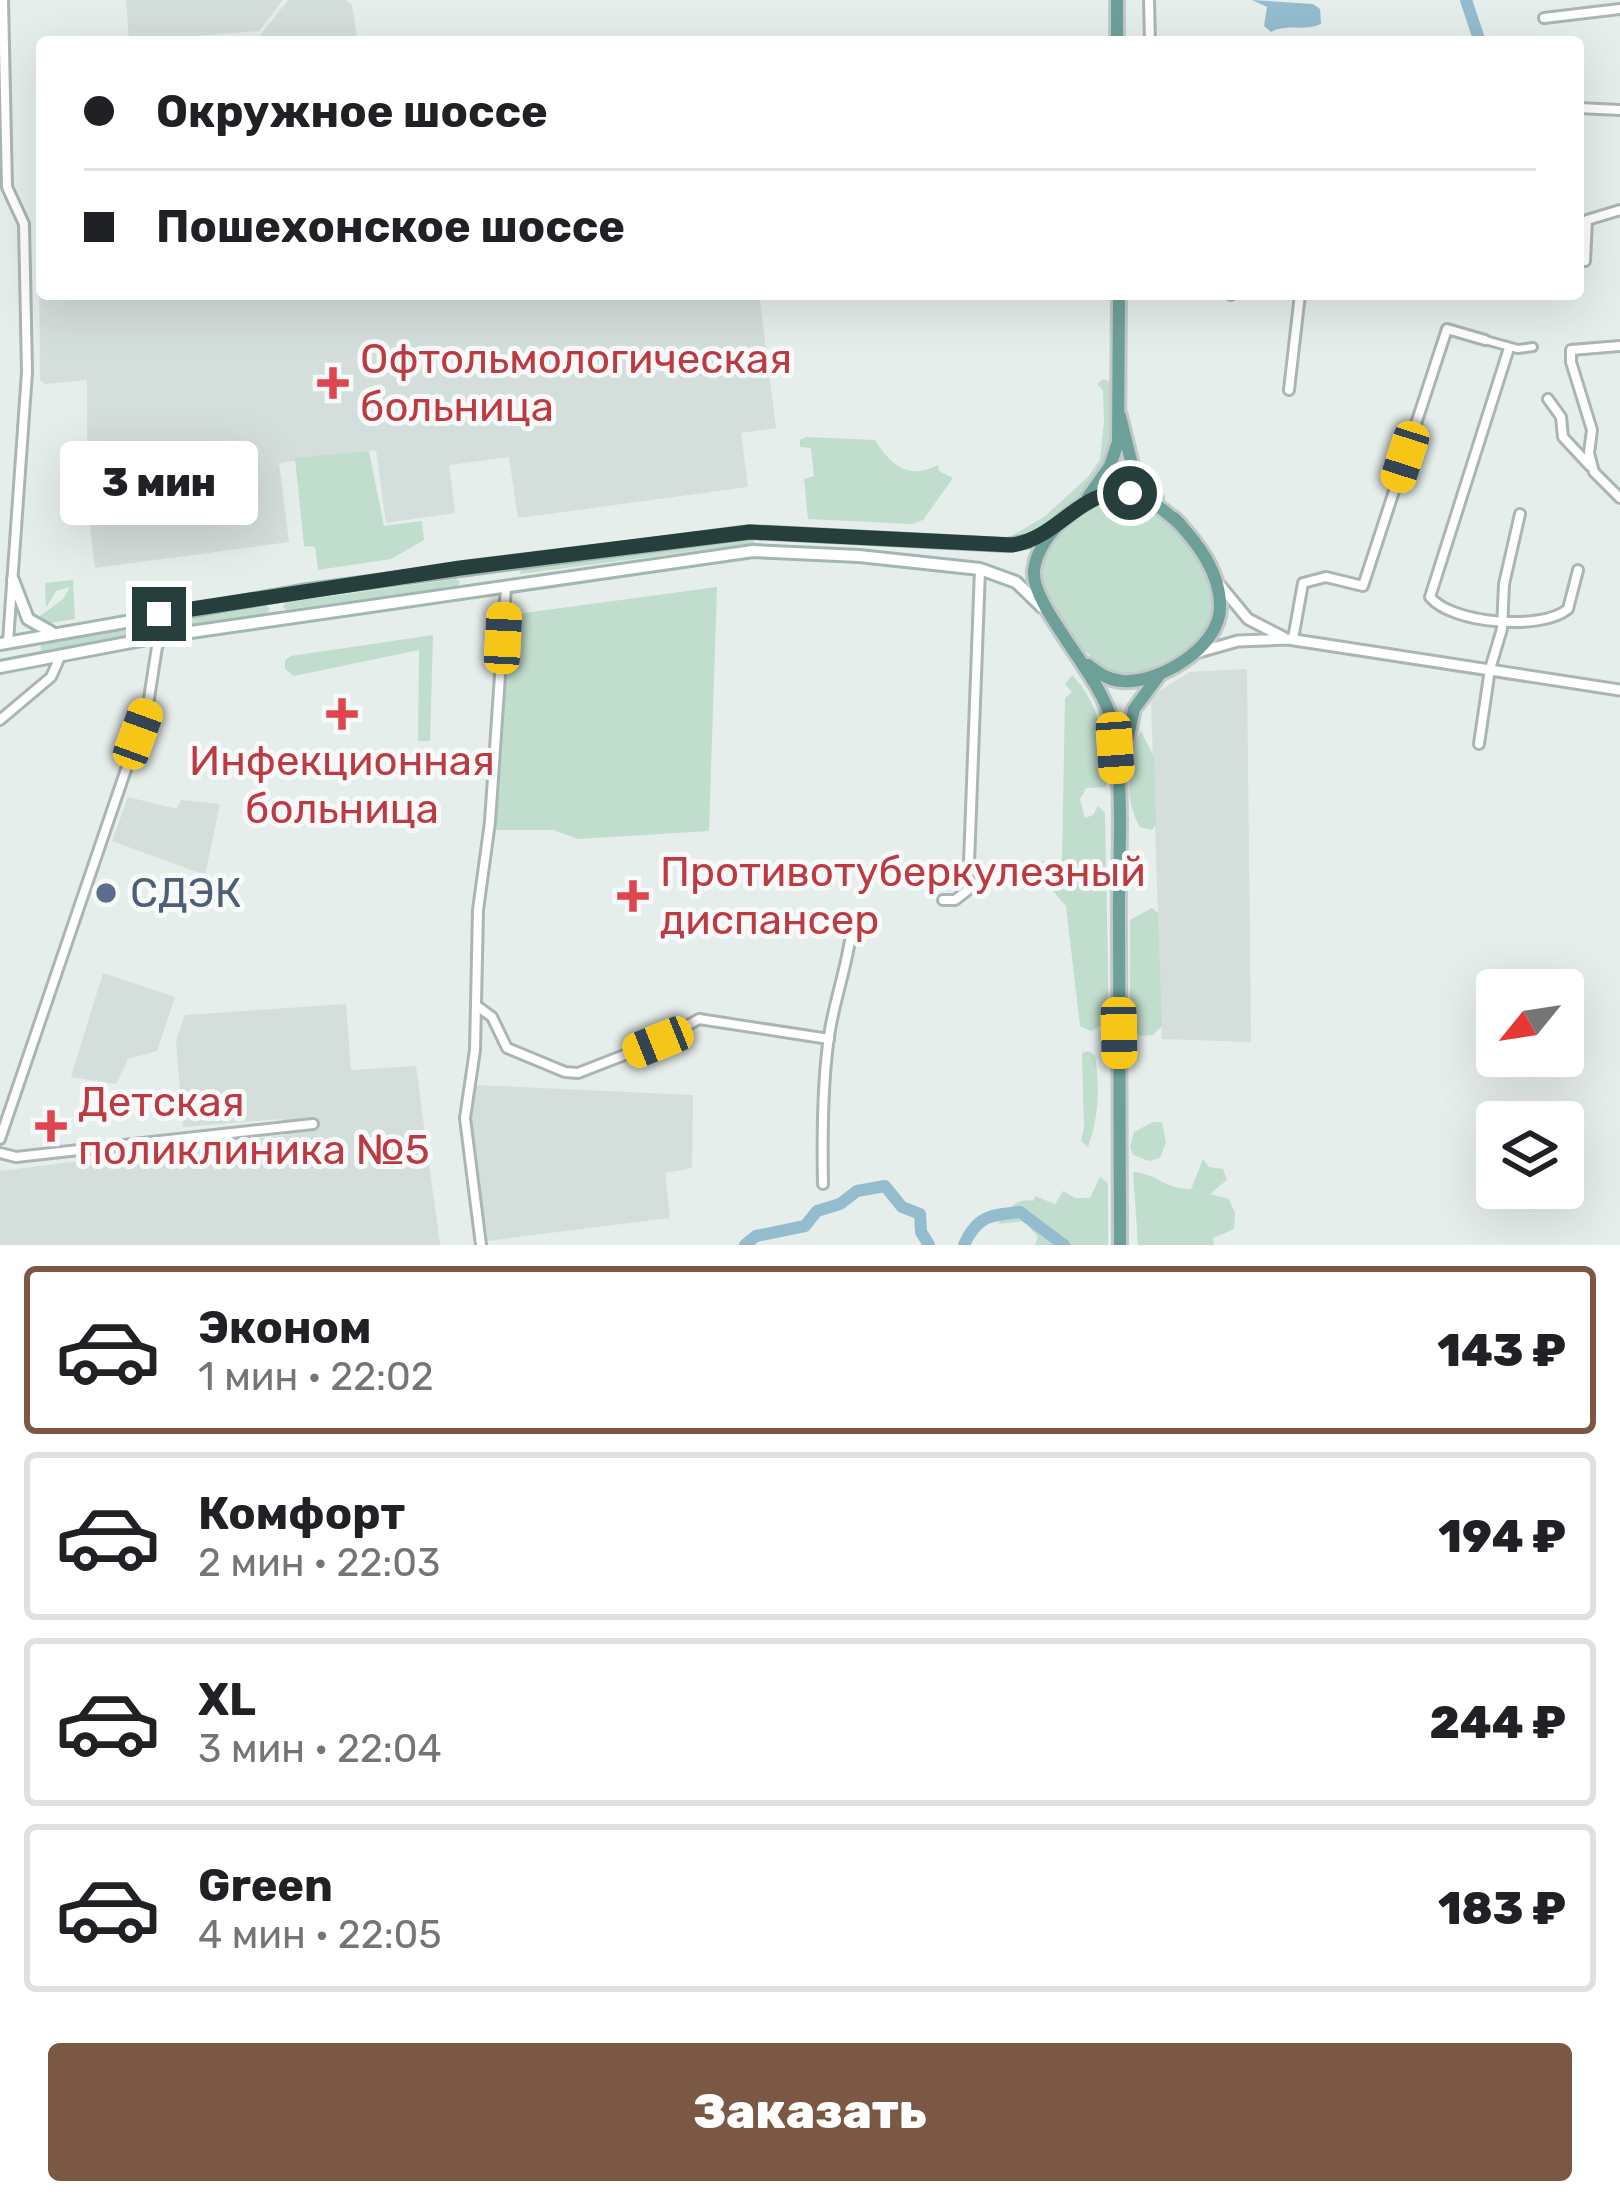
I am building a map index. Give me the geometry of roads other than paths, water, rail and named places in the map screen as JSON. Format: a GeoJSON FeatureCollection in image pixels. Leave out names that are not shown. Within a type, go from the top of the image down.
{"type":"FeatureCollection","features":[{"type":"Feature","properties":{"kind":"main road"},"geometry":{"type":"LineString","coordinates":[[1117,0],[1117,36]]}},
{"type":"Feature","properties":{"kind":"main road"},"geometry":{"type":"LineString","coordinates":[[1079,508],[1114,458],[1120,416],[1118,300]]}},
{"type":"Feature","properties":{"kind":"main road"},"geometry":{"type":"LineString","coordinates":[[1083,660],[1099,674],[1122,681],[1166,669],[1208,638],[1219,617],[1214,574],[1180,524],[1135,475],[1120,416]]}},
{"type":"Feature","properties":{"kind":"main road"},"geometry":{"type":"LineString","coordinates":[[1120,1245],[1118,788],[1110,716],[1083,660],[1053,620],[1016,583],[980,569],[768,551],[163,636],[5,666],[4,643],[460,568],[766,532],[1012,545],[1036,540],[1101,494],[1125,492],[1150,501],[1180,524]]}},
{"type":"Feature","properties":{"kind":"main road"},"geometry":{"type":"LineString","coordinates":[[1053,620],[1034,572],[1059,525]]}},
{"type":"Feature","properties":{"kind":"main road"},"geometry":{"type":"LineString","coordinates":[[766,532],[768,551]]}},
{"type":"Feature","properties":{"kind":"main road"},"geometry":{"type":"LineString","coordinates":[[460,568],[464,592]]}},
{"type":"Feature","properties":{"kind":"main road"},"geometry":{"type":"LineString","coordinates":[[14,580],[28,619],[54,633]]}},
{"type":"Feature","properties":{"kind":"main road"},"geometry":{"type":"LineString","coordinates":[[278,595],[280,619]]}},
{"type":"Feature","properties":{"kind":"main road"},"geometry":{"type":"LineString","coordinates":[[40,636],[35,650],[47,658]]}},
{"type":"Feature","properties":{"kind":"main road"},"geometry":{"type":"LineString","coordinates":[[1118,788],[1134,709],[1166,669]]}},
{"type":"Feature","properties":{"kind":"street"},"geometry":{"type":"LineString","coordinates":[[2,0],[7,187],[24,224],[26,372],[14,580],[4,643]]}},
{"type":"Feature","properties":{"kind":"street"},"geometry":{"type":"LineString","coordinates":[[1149,0],[1150,36]]}},
{"type":"Feature","properties":{"kind":"street"},"geometry":{"type":"LineString","coordinates":[[1544,18],[1620,9]]}},
{"type":"Feature","properties":{"kind":"street"},"geometry":{"type":"LineString","coordinates":[[1584,109],[1620,110]]}},
{"type":"Feature","properties":{"kind":"street"},"geometry":{"type":"LineString","coordinates":[[1585,261],[1586,220],[1620,209]]}},
{"type":"Feature","properties":{"kind":"street"},"geometry":{"type":"LineString","coordinates":[[1289,390],[1299,300]]}},
{"type":"Feature","properties":{"kind":"street"},"geometry":{"type":"LineString","coordinates":[[1291,639],[1303,583],[1326,577],[1363,586],[1448,329],[1509,348],[1534,346]]}},
{"type":"Feature","properties":{"kind":"street"},"geometry":{"type":"LineString","coordinates":[[1594,472],[1589,453],[1592,430],[1581,403],[1571,350],[1620,346]]}},
{"type":"Feature","properties":{"kind":"street"},"geometry":{"type":"LineString","coordinates":[[1509,348],[1429,591],[1442,608],[1500,624],[1544,620],[1568,609],[1578,570]]}},
{"type":"Feature","properties":{"kind":"street"},"geometry":{"type":"LineString","coordinates":[[1548,399],[1562,417],[1563,437],[1620,498]]}},
{"type":"Feature","properties":{"kind":"street"},"geometry":{"type":"LineString","coordinates":[[1479,744],[1520,514]]}},
{"type":"Feature","properties":{"kind":"street"},"geometry":{"type":"LineString","coordinates":[[943,900],[955,900],[968,890],[980,569]]}},
{"type":"Feature","properties":{"kind":"street"},"geometry":{"type":"LineString","coordinates":[[1214,574],[1248,619],[1291,639]]}},
{"type":"Feature","properties":{"kind":"street"},"geometry":{"type":"LineString","coordinates":[[481,1245],[465,1118],[475,1050],[478,910],[490,822],[506,585]]}},
{"type":"Feature","properties":{"kind":"street"},"geometry":{"type":"LineString","coordinates":[[0,1139],[148,705],[163,636]]}},
{"type":"Feature","properties":{"kind":"street"},"geometry":{"type":"LineString","coordinates":[[1188,657],[1227,643],[1291,639],[1620,690]]}},
{"type":"Feature","properties":{"kind":"street"},"geometry":{"type":"LineString","coordinates":[[0,720],[51,677],[61,655]]}},
{"type":"Feature","properties":{"kind":"street"},"geometry":{"type":"LineString","coordinates":[[823,1184],[829,1039],[852,927]]}},
{"type":"Feature","properties":{"kind":"street"},"geometry":{"type":"LineString","coordinates":[[476,1004],[492,1016],[507,1048],[566,1072],[587,1071],[699,1019],[829,1039]]}},
{"type":"Feature","properties":{"kind":"street"},"geometry":{"type":"LineString","coordinates":[[0,1153],[16,1157],[313,1124]]}},
{"type":"Feature","properties":{"kind":"water"},"geometry":{"type":"Polygon","coordinates":[[[1252,0],[1313,4],[1320,9],[1321,24],[1271,32],[1264,26],[1267,7],[1252,0]]]}},
{"type":"Feature","properties":{"kind":"waterway"},"geometry":{"type":"LineString","coordinates":[[1466,0],[1478,36]]}},
{"type":"Feature","properties":{"kind":"waterway"},"geometry":{"type":"LineString","coordinates":[[745,1245],[756,1236],[805,1226],[817,1211],[840,1204],[857,1191],[885,1186],[902,1207],[920,1214],[921,1232],[929,1245]]}},
{"type":"Feature","properties":{"kind":"waterway"},"geometry":{"type":"LineString","coordinates":[[964,1245],[986,1219],[1020,1212],[1064,1245]]}},
{"type":"Feature","properties":{"kind":"place","name":"Офтольмологическая больница"},"geometry":{"type":"Point","coordinates":[333,383]}},
{"type":"Feature","properties":{"kind":"place","name":"Инфекционная больница"},"geometry":{"type":"Point","coordinates":[342,714]}},
{"type":"Feature","properties":{"kind":"place","name":"СДЭК"},"geometry":{"type":"Point","coordinates":[106,893]}},
{"type":"Feature","properties":{"kind":"place","name":"Противотуберкулезный диспансер"},"geometry":{"type":"Point","coordinates":[633,896]}},
{"type":"Feature","properties":{"kind":"place","name":"Детская поликлиника №5"},"geometry":{"type":"Point","coordinates":[51,1126]}}]}
